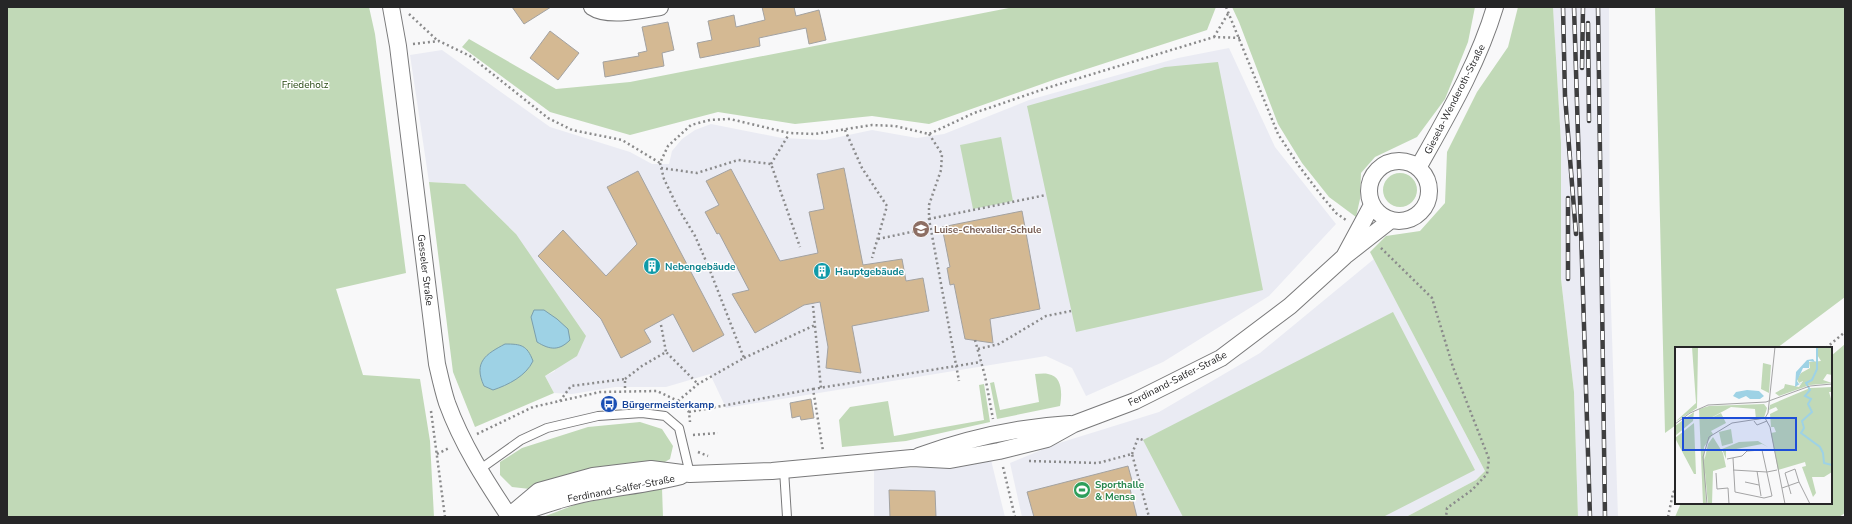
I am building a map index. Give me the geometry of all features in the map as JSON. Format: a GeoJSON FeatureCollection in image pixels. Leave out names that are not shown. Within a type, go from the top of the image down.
{"type":"FeatureCollection","features":[{"type":"Feature","properties":{"kind":"street","name":"Gesseler Straße"},"geometry":{"type":"LineString","coordinates":[[391,7],[398,46],[437,364],[447,402],[464,440],[479,470],[508,517]]}},
{"type":"Feature","properties":{"kind":"street"},"geometry":{"type":"LineString","coordinates":[[592,7],[597,11],[631,12],[660,7]]}},
{"type":"Feature","properties":{"kind":"street","name":"Giesela-Wenderoth-Straße"},"geometry":{"type":"LineString","coordinates":[[1418,168],[1464,82],[1487,34],[1495,7]]}},
{"type":"Feature","properties":{"kind":"street"},"geometry":{"type":"LineString","coordinates":[[1402,161],[1418,168],[1427,180],[1429,196],[1421,212],[1408,220],[1391,220],[1380,215],[1372,205],[1368,188],[1374,173],[1385,164],[1402,161]]}},
{"type":"Feature","properties":{"kind":"street","name":"Ferdinand-Salfer-Straße"},"geometry":{"type":"LineString","coordinates":[[508,517],[539,491],[593,476],[651,469],[690,474],[784,470],[912,458],[950,460],[999,451],[1047,439],[1074,424],[1135,401],[1221,358],[1290,306],[1345,256],[1364,233],[1372,205]]}},
{"type":"Feature","properties":{"kind":"street","name":"Ferdinand-Salfer-Straße"},"geometry":{"type":"LineString","coordinates":[[1364,233],[1391,220]]}},
{"type":"Feature","properties":{"kind":"street","name":"Ferdinand-Salfer-Straße"},"geometry":{"type":"LineString","coordinates":[[912,458],[954,444],[1045,425],[1074,424]]}},
{"type":"Feature","properties":{"kind":"lane"},"geometry":{"type":"LineString","coordinates":[[479,470],[521,440],[547,428],[598,416],[642,413],[665,416],[679,428],[690,474]]}},
{"type":"Feature","properties":{"kind":"lane"},"geometry":{"type":"LineString","coordinates":[[784,470],[786,517]]}},
{"type":"Feature","properties":{"kind":"path"},"geometry":{"type":"LineString","coordinates":[[1226,7],[1240,38],[1278,134],[1299,166],[1336,213],[1364,233],[1432,298],[1453,367],[1489,459],[1487,474],[1472,490],[1447,508],[1446,517]]}},
{"type":"Feature","properties":{"kind":"path"},"geometry":{"type":"LineString","coordinates":[[1214,37],[1229,12]]}},
{"type":"Feature","properties":{"kind":"path"},"geometry":{"type":"LineString","coordinates":[[408,13],[439,41],[470,56],[548,118],[572,130],[622,140],[660,163]]}},
{"type":"Feature","properties":{"kind":"path"},"geometry":{"type":"LineString","coordinates":[[744,358],[695,236],[678,208],[664,179],[661,168],[660,163],[668,146],[691,125],[710,120],[730,119],[789,133],[815,134],[872,125],[894,126],[929,134],[974,113],[1050,87],[1214,37],[1240,38]]}},
{"type":"Feature","properties":{"kind":"path"},"geometry":{"type":"LineString","coordinates":[[398,46],[439,41]]}},
{"type":"Feature","properties":{"kind":"path"},"geometry":{"type":"LineString","coordinates":[[845,130],[862,168],[887,206],[872,258]]}},
{"type":"Feature","properties":{"kind":"path"},"geometry":{"type":"LineString","coordinates":[[789,133],[771,164],[800,247]]}},
{"type":"Feature","properties":{"kind":"path"},"geometry":{"type":"LineString","coordinates":[[929,134],[942,154],[941,170],[928,205],[928,219],[959,381]]}},
{"type":"Feature","properties":{"kind":"path"},"geometry":{"type":"LineString","coordinates":[[661,168],[697,173],[738,160],[771,164]]}},
{"type":"Feature","properties":{"kind":"path"},"geometry":{"type":"LineString","coordinates":[[928,219],[1046,195]]}},
{"type":"Feature","properties":{"kind":"path"},"geometry":{"type":"LineString","coordinates":[[878,239],[930,228]]}},
{"type":"Feature","properties":{"kind":"path"},"geometry":{"type":"LineString","coordinates":[[813,306],[821,388]]}},
{"type":"Feature","properties":{"kind":"path"},"geometry":{"type":"LineString","coordinates":[[978,349],[999,344],[1046,316],[1071,311]]}},
{"type":"Feature","properties":{"kind":"path"},"geometry":{"type":"LineString","coordinates":[[661,325],[666,352],[698,384]]}},
{"type":"Feature","properties":{"kind":"path"},"geometry":{"type":"LineString","coordinates":[[678,401],[698,384],[744,358],[815,325]]}},
{"type":"Feature","properties":{"kind":"path"},"geometry":{"type":"LineString","coordinates":[[1827,347],[1845,332]]}},
{"type":"Feature","properties":{"kind":"path"},"geometry":{"type":"LineString","coordinates":[[975,340],[994,424]]}},
{"type":"Feature","properties":{"kind":"path"},"geometry":{"type":"LineString","coordinates":[[560,401],[571,386],[625,379],[642,366],[666,352]]}},
{"type":"Feature","properties":{"kind":"path"},"geometry":{"type":"LineString","coordinates":[[689,412],[813,389],[981,362]]}},
{"type":"Feature","properties":{"kind":"path"},"geometry":{"type":"LineString","coordinates":[[625,379],[625,391]]}},
{"type":"Feature","properties":{"kind":"path"},"geometry":{"type":"LineString","coordinates":[[813,389],[823,453],[827,453]]}},
{"type":"Feature","properties":{"kind":"path"},"geometry":{"type":"LineString","coordinates":[[464,440],[533,407],[600,392],[657,391],[678,401],[689,412],[694,441]]}},
{"type":"Feature","properties":{"kind":"path"},"geometry":{"type":"LineString","coordinates":[[692,435],[718,433]]}},
{"type":"Feature","properties":{"kind":"path"},"geometry":{"type":"LineString","coordinates":[[1143,440],[1138,438],[1132,454],[1149,517]]}},
{"type":"Feature","properties":{"kind":"path"},"geometry":{"type":"LineString","coordinates":[[696,446],[698,452],[713,458]]}},
{"type":"Feature","properties":{"kind":"path"},"geometry":{"type":"LineString","coordinates":[[999,451],[1015,517]]}},
{"type":"Feature","properties":{"kind":"path"},"geometry":{"type":"LineString","coordinates":[[437,454],[445,517]]}},
{"type":"Feature","properties":{"kind":"path"},"geometry":{"type":"LineString","coordinates":[[1024,461],[1098,463],[1132,454]]}},
{"type":"Feature","properties":{"kind":"path"},"geometry":{"type":"LineString","coordinates":[[1668,517],[1675,490]]}},
{"type":"Feature","properties":{"kind":"shaded area"},"geometry":{"type":"Polygon","coordinates":[[[1553,7],[1609,7],[1610,276],[1618,517],[1578,517],[1574,392],[1561,279],[1561,143],[1553,7]]]}},
{"type":"Feature","properties":{"kind":"shaded area","name":"Luise-Chevalier-Schule"},"geometry":{"type":"Polygon","coordinates":[[[1229,48],[1275,147],[1336,224],[1269,296],[1163,362],[1086,396],[1072,368],[1046,356],[726,408],[710,374],[666,387],[615,387],[572,394],[554,393],[545,376],[555,371],[516,234],[465,184],[429,182],[410,55],[442,50],[550,127],[630,152],[652,164],[669,164],[672,151],[682,139],[695,130],[711,124],[782,138],[825,140],[872,130],[917,138],[944,134],[1029,100],[1178,58],[1229,48]]]}},
{"type":"Feature","properties":{"kind":"shaded area"},"geometry":{"type":"Polygon","coordinates":[[[1374,259],[1485,471],[1476,480],[1406,517],[1022,517],[1010,463],[1056,444],[1159,412],[1260,353],[1374,259]]]}},
{"type":"Feature","properties":{"kind":"shaded area"},"geometry":{"type":"Polygon","coordinates":[[[991,460],[1005,517],[874,517],[874,470],[953,466],[991,460]]]}},
{"type":"Feature","properties":{"kind":"green space","name":"Friedeholz"},"geometry":{"type":"Polygon","coordinates":[[[7,7],[369,7],[375,34],[406,273],[336,289],[363,375],[420,379],[430,441],[434,517],[7,517],[7,7]]]}},
{"type":"Feature","properties":{"kind":"green space"},"geometry":{"type":"Polygon","coordinates":[[[1014,7],[1216,7],[1207,30],[1056,79],[929,124],[872,116],[795,124],[718,112],[630,135],[550,112],[462,47],[469,39],[556,89],[630,82],[1014,7]]]}},
{"type":"Feature","properties":{"kind":"green space"},"geometry":{"type":"Polygon","coordinates":[[[1232,7],[1475,7],[1468,42],[1445,99],[1417,137],[1375,157],[1361,173],[1360,199],[1356,217],[1329,197],[1302,163],[1278,124],[1232,7]]]}},
{"type":"Feature","properties":{"kind":"green space"},"geometry":{"type":"Polygon","coordinates":[[[1518,7],[1553,7],[1561,143],[1561,279],[1574,392],[1578,517],[1406,517],[1476,480],[1485,471],[1370,252],[1386,236],[1420,231],[1445,203],[1447,152],[1477,92],[1508,47],[1518,7]]]}},
{"type":"Feature","properties":{"kind":"green space"},"geometry":{"type":"Polygon","coordinates":[[[1655,7],[1845,7],[1845,297],[1778,347],[1675,347],[1675,426],[1665,433],[1655,7]]]}},
{"type":"Feature","properties":{"kind":"green space"},"geometry":{"type":"Polygon","coordinates":[[[1218,62],[1263,290],[1076,332],[1027,106],[1165,67],[1218,62]]]}},
{"type":"Feature","properties":{"kind":"green space"},"geometry":{"type":"Polygon","coordinates":[[[1001,137],[1013,201],[973,209],[960,145],[1001,137]]]}},
{"type":"Feature","properties":{"kind":"green space"},"geometry":{"type":"Polygon","coordinates":[[[1403,173],[1412,178],[1416,183],[1416,197],[1412,202],[1407,206],[1397,207],[1393,206],[1384,197],[1383,187],[1384,183],[1393,174],[1403,173]]]}},
{"type":"Feature","properties":{"kind":"green space"},"geometry":{"type":"Polygon","coordinates":[[[429,182],[465,184],[516,234],[586,336],[577,356],[545,376],[554,393],[475,427],[453,372],[429,182]]]}},
{"type":"Feature","properties":{"kind":"green space"},"geometry":{"type":"Polygon","coordinates":[[[1393,312],[1475,470],[1383,517],[1183,517],[1143,440],[1393,312]]]}},
{"type":"Feature","properties":{"kind":"green space"},"geometry":{"type":"Polygon","coordinates":[[[1845,344],[1845,513],[1839,517],[1675,517],[1681,504],[1832,504],[1832,355],[1845,344]]]}},
{"type":"Feature","properties":{"kind":"green space"},"geometry":{"type":"Polygon","coordinates":[[[1035,374],[1048,374],[1053,375],[1056,378],[1059,382],[1061,392],[1060,406],[997,419],[990,383],[994,382],[1000,410],[1039,402],[1035,374]]]}},
{"type":"Feature","properties":{"kind":"green space"},"geometry":{"type":"Polygon","coordinates":[[[984,384],[990,422],[906,441],[842,447],[839,420],[850,407],[888,401],[894,436],[984,420],[979,385],[984,384]]]}},
{"type":"Feature","properties":{"kind":"green space"},"geometry":{"type":"Polygon","coordinates":[[[640,422],[662,429],[673,446],[670,459],[663,463],[530,489],[512,487],[500,475],[500,462],[522,448],[588,427],[640,422]]]}},
{"type":"Feature","properties":{"kind":"green space"},"geometry":{"type":"Polygon","coordinates":[[[662,488],[663,517],[543,517],[577,504],[662,488]]]}},
{"type":"Feature","properties":{"kind":"water"},"geometry":{"type":"Polygon","coordinates":[[[534,310],[544,310],[557,319],[568,329],[570,340],[558,348],[546,347],[537,342],[531,317],[534,310]]]}},
{"type":"Feature","properties":{"kind":"water"},"geometry":{"type":"Polygon","coordinates":[[[505,344],[523,346],[533,361],[526,371],[516,379],[493,390],[484,386],[480,371],[481,365],[487,355],[505,344]]]}},
{"type":"Feature","properties":{"kind":"building"},"geometry":{"type":"Polygon","coordinates":[[[512,7],[551,7],[524,24],[512,7]]]}},
{"type":"Feature","properties":{"kind":"building"},"geometry":{"type":"Polygon","coordinates":[[[762,7],[794,7],[796,16],[819,10],[826,40],[809,44],[806,28],[759,38],[760,46],[700,58],[697,43],[712,40],[708,21],[734,15],[736,27],[765,20],[762,7]]]}},
{"type":"Feature","properties":{"kind":"building"},"geometry":{"type":"Polygon","coordinates":[[[668,22],[674,50],[662,53],[664,66],[605,77],[603,62],[639,56],[638,53],[647,51],[642,27],[668,22]]]}},
{"type":"Feature","properties":{"kind":"building"},"geometry":{"type":"Polygon","coordinates":[[[550,31],[579,53],[558,80],[530,58],[550,31]]]}},
{"type":"Feature","properties":{"kind":"building","name":"Hauptgebäude"},"geometry":{"type":"Polygon","coordinates":[[[844,168],[863,265],[902,259],[906,281],[923,278],[929,311],[852,326],[861,373],[826,368],[828,347],[820,302],[804,305],[755,333],[732,294],[749,290],[719,233],[717,234],[705,212],[719,205],[706,181],[731,169],[780,261],[818,253],[809,212],[824,209],[817,174],[844,168]]]}},
{"type":"Feature","properties":{"kind":"building","name":"Nebengebäude"},"geometry":{"type":"Polygon","coordinates":[[[638,171],[724,335],[693,352],[673,314],[644,330],[651,342],[621,358],[601,319],[538,256],[563,230],[606,276],[637,244],[607,187],[638,171]]]}},
{"type":"Feature","properties":{"kind":"building"},"geometry":{"type":"Polygon","coordinates":[[[1022,211],[1040,309],[990,319],[993,343],[965,339],[954,284],[950,285],[947,268],[950,267],[942,227],[1022,211]]]}},
{"type":"Feature","properties":{"kind":"building"},"geometry":{"type":"Polygon","coordinates":[[[811,399],[814,418],[801,420],[800,416],[792,418],[790,403],[811,399]]]}},
{"type":"Feature","properties":{"kind":"building","name":"Sporthalle & Mensa"},"geometry":{"type":"Polygon","coordinates":[[[1128,466],[1134,488],[1130,489],[1137,517],[1034,517],[1027,492],[1128,466]]]}},
{"type":"Feature","properties":{"kind":"building"},"geometry":{"type":"Polygon","coordinates":[[[889,490],[935,491],[936,517],[890,517],[889,490]]]}},
{"type":"Feature","properties":{"kind":"railway"},"geometry":{"type":"LineString","coordinates":[[1563,7],[1565,96],[1576,234]]}},
{"type":"Feature","properties":{"kind":"railway"},"geometry":{"type":"LineString","coordinates":[[1574,7],[1590,517]]}},
{"type":"Feature","properties":{"kind":"railway"},"geometry":{"type":"LineString","coordinates":[[1582,68],[1583,7]]}},
{"type":"Feature","properties":{"kind":"railway"},"geometry":{"type":"LineString","coordinates":[[1598,7],[1605,517]]}},
{"type":"Feature","properties":{"kind":"railway"},"geometry":{"type":"LineString","coordinates":[[1588,23],[1589,121]]}},
{"type":"Feature","properties":{"kind":"railway"},"geometry":{"type":"LineString","coordinates":[[1568,198],[1568,279]]}},
{"type":"Feature","properties":{"kind":"place","name":"Luise-Chevalier-Schule"},"geometry":{"type":"Point","coordinates":[921,229]}},
{"type":"Feature","properties":{"kind":"place","name":"Nebengebäude"},"geometry":{"type":"Point","coordinates":[652,266]}},
{"type":"Feature","properties":{"kind":"place","name":"Hauptgebäude"},"geometry":{"type":"Point","coordinates":[822,271]}},
{"type":"Feature","properties":{"kind":"place","name":"Bürgermeisterkamp"},"geometry":{"type":"Point","coordinates":[609,404]}},
{"type":"Feature","properties":{"kind":"place","name":"Sporthalle & Mensa"},"geometry":{"type":"Point","coordinates":[1082,490]}}]}
